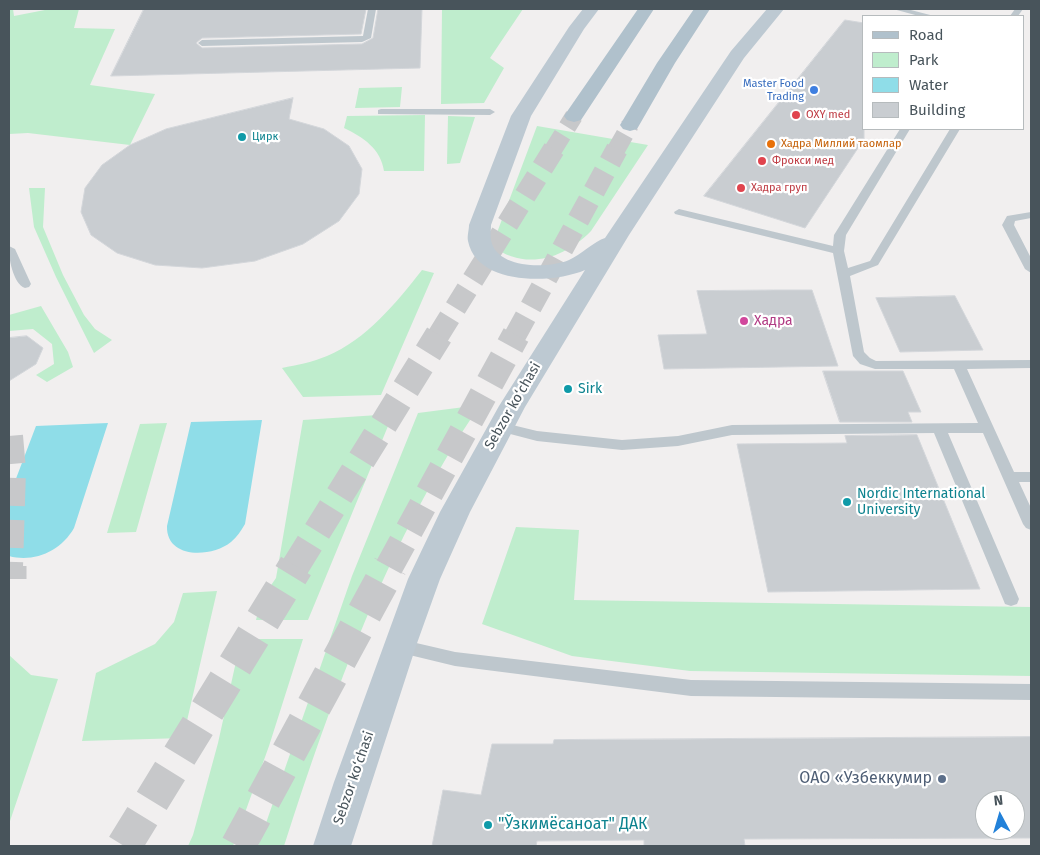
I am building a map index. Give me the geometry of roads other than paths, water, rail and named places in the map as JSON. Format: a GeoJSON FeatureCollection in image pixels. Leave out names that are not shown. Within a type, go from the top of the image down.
{"type":"FeatureCollection","features":[{"type":"Feature","properties":{"kind":"main road"},"geometry":{"type":"LineString","coordinates":[[574,116],[646,9]]}},
{"type":"Feature","properties":{"kind":"main road"},"geometry":{"type":"LineString","coordinates":[[630,125],[666,63],[702,9]]}},
{"type":"Feature","properties":{"kind":"street"},"geometry":{"type":"LineString","coordinates":[[591,9],[576,27],[521,116],[480,225],[479,239],[484,252],[501,266],[515,270],[542,273],[574,266],[602,250],[618,235]]}},
{"type":"Feature","properties":{"kind":"street","name":"Sebzor ko‘chasi"},"geometry":{"type":"LineString","coordinates":[[332,846],[352,782],[424,579],[451,520],[500,427],[618,235],[737,55],[776,9]]}},
{"type":"Feature","properties":{"kind":"lane"},"geometry":{"type":"LineString","coordinates":[[202,43],[362,39],[367,38],[372,9]]}},
{"type":"Feature","properties":{"kind":"lane"},"geometry":{"type":"LineString","coordinates":[[897,9],[924,15]]}},
{"type":"Feature","properties":{"kind":"lane"},"geometry":{"type":"LineString","coordinates":[[380,112],[490,112]]}},
{"type":"Feature","properties":{"kind":"lane"},"geometry":{"type":"LineString","coordinates":[[904,130],[840,235],[838,251],[858,353],[865,361],[875,365],[1031,364]]}},
{"type":"Feature","properties":{"kind":"lane"},"geometry":{"type":"LineString","coordinates":[[844,274],[874,263],[954,130]]}},
{"type":"Feature","properties":{"kind":"lane"},"geometry":{"type":"LineString","coordinates":[[679,212],[838,251]]}},
{"type":"Feature","properties":{"kind":"lane"},"geometry":{"type":"LineString","coordinates":[[1031,216],[1011,218],[1008,225],[1031,269]]}},
{"type":"Feature","properties":{"kind":"lane"},"geometry":{"type":"LineString","coordinates":[[9,249],[25,284]]}},
{"type":"Feature","properties":{"kind":"lane"},"geometry":{"type":"LineString","coordinates":[[958,364],[1031,524]]}},
{"type":"Feature","properties":{"kind":"lane"},"geometry":{"type":"LineString","coordinates":[[500,427],[537,436],[622,444],[678,441],[732,430],[988,428]]}},
{"type":"Feature","properties":{"kind":"lane"},"geometry":{"type":"LineString","coordinates":[[939,428],[1011,600]]}},
{"type":"Feature","properties":{"kind":"lane"},"geometry":{"type":"LineString","coordinates":[[1010,478],[1031,477]]}},
{"type":"Feature","properties":{"kind":"lane"},"geometry":{"type":"LineString","coordinates":[[399,646],[455,659],[691,688],[1031,692]]}},
{"type":"Feature","properties":{"kind":"water"},"geometry":{"type":"Polygon","coordinates":[[[262,420],[245,524],[231,542],[212,551],[202,553],[191,552],[182,550],[174,545],[169,537],[167,526],[191,422],[262,420]]]}},
{"type":"Feature","properties":{"kind":"water"},"geometry":{"type":"Polygon","coordinates":[[[108,423],[74,528],[62,543],[46,553],[28,558],[9,556],[9,497],[36,426],[108,423]]]}},
{"type":"Feature","properties":{"kind":"tunnel"},"geometry":{"type":"LineString","coordinates":[[553,150],[574,116]]}},
{"type":"Feature","properties":{"kind":"tunnel"},"geometry":{"type":"LineString","coordinates":[[616,150],[630,125]]}},
{"type":"Feature","properties":{"kind":"tunnel"},"geometry":{"type":"LineString","coordinates":[[438,336],[554,149]]}},
{"type":"Feature","properties":{"kind":"tunnel"},"geometry":{"type":"LineString","coordinates":[[515,336],[617,149]]}},
{"type":"Feature","properties":{"kind":"tunnel"},"geometry":{"type":"LineString","coordinates":[[295,567],[439,335]]}},
{"type":"Feature","properties":{"kind":"tunnel"},"geometry":{"type":"LineString","coordinates":[[389,567],[516,335]]}},
{"type":"Feature","properties":{"kind":"tunnel"},"geometry":{"type":"LineString","coordinates":[[9,436],[12,470],[9,567]]}},
{"type":"Feature","properties":{"kind":"tunnel"},"geometry":{"type":"LineString","coordinates":[[124,846],[296,566]]}},
{"type":"Feature","properties":{"kind":"tunnel"},"geometry":{"type":"LineString","coordinates":[[238,846],[390,566]]}},
{"type":"Feature","properties":{"kind":"tunnel"},"geometry":{"type":"LineString","coordinates":[[9,567],[9,579]]}},
{"type":"Feature","properties":{"kind":"place","name":"Master Food Trading"},"geometry":{"type":"Point","coordinates":[814,90]}},
{"type":"Feature","properties":{"kind":"place","name":"OXY med"},"geometry":{"type":"Point","coordinates":[796,115]}},
{"type":"Feature","properties":{"kind":"place","name":"Цирк"},"geometry":{"type":"Point","coordinates":[242,137]}},
{"type":"Feature","properties":{"kind":"place","name":"Хадра Миллий таомлар"},"geometry":{"type":"Point","coordinates":[771,144]}},
{"type":"Feature","properties":{"kind":"place","name":"Фрокси мед"},"geometry":{"type":"Point","coordinates":[762,161]}},
{"type":"Feature","properties":{"kind":"place","name":"Хадра груп"},"geometry":{"type":"Point","coordinates":[741,188]}},
{"type":"Feature","properties":{"kind":"place","name":"Хадра"},"geometry":{"type":"Point","coordinates":[744,321]}},
{"type":"Feature","properties":{"kind":"place","name":"Sirk"},"geometry":{"type":"Point","coordinates":[568,389]}},
{"type":"Feature","properties":{"kind":"place","name":"Nordic International University"},"geometry":{"type":"Point","coordinates":[847,502]}},
{"type":"Feature","properties":{"kind":"place","name":"ОАО «Узбеккумир"},"geometry":{"type":"Point","coordinates":[942,779]}},
{"type":"Feature","properties":{"kind":"place","name":"\"Ўзкимёсаноат\" ДАК"},"geometry":{"type":"Point","coordinates":[488,825]}}]}
